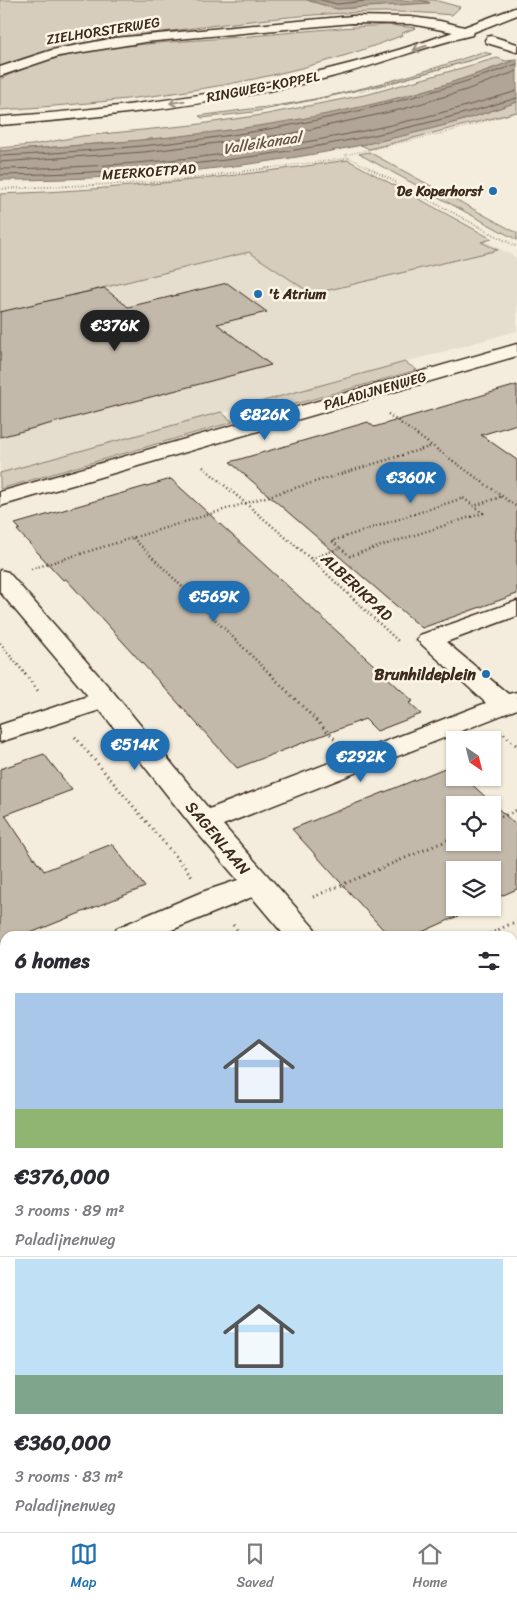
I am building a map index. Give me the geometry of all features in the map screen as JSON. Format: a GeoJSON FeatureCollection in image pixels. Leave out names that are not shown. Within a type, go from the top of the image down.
{"type":"FeatureCollection","features":[{"type":"Feature","properties":{"kind":"main road","name":"RINGWEG-KOPPEL"},"geometry":{"type":"LineString","coordinates":[[0,121],[151,106],[266,88],[384,59],[466,31],[517,10]]}},
{"type":"Feature","properties":{"kind":"main road","name":"ZIELHORSTERWEG"},"geometry":{"type":"LineString","coordinates":[[0,72],[31,60],[72,50],[283,20],[386,14],[428,15],[482,25],[512,34]]}},
{"type":"Feature","properties":{"kind":"main road","name":"ZIELHORSTERWEG"},"geometry":{"type":"LineString","coordinates":[[185,34],[386,20],[415,21],[466,31],[487,41],[517,48]]}},
{"type":"Feature","properties":{"kind":"main road"},"geometry":{"type":"LineString","coordinates":[[487,41],[512,34]]}},
{"type":"Feature","properties":{"kind":"main road","name":"RINGWEG-KOPPEL"},"geometry":{"type":"LineString","coordinates":[[0,131],[156,117],[269,100]]}},
{"type":"Feature","properties":{"kind":"main road","name":"PALADIJNENWEG"},"geometry":{"type":"LineString","coordinates":[[1,499],[517,350]]}},
{"type":"Feature","properties":{"kind":"main road","name":"SAGENLAAN"},"geometry":{"type":"LineString","coordinates":[[1,578],[105,699],[204,822],[299,931]]}},
{"type":"Feature","properties":{"kind":"main road"},"geometry":{"type":"LineString","coordinates":[[204,822],[501,706],[429,640],[517,608]]}},
{"type":"Feature","properties":{"kind":"main road"},"geometry":{"type":"LineString","coordinates":[[0,734],[105,699]]}},
{"type":"Feature","properties":{"kind":"main road"},"geometry":{"type":"LineString","coordinates":[[140,931],[213,900],[258,884]]}},
{"type":"Feature","properties":{"kind":"path"},"geometry":{"type":"LineString","coordinates":[[517,112],[448,132],[345,155],[517,247]]}},
{"type":"Feature","properties":{"kind":"path","name":"MEERKOETPAD"},"geometry":{"type":"LineString","coordinates":[[0,189],[161,182],[350,158]]}},
{"type":"Feature","properties":{"kind":"path"},"geometry":{"type":"LineString","coordinates":[[362,395],[517,507]]}},
{"type":"Feature","properties":{"kind":"path"},"geometry":{"type":"LineString","coordinates":[[1,578],[432,446]]}},
{"type":"Feature","properties":{"kind":"path","name":"ALBERIKPAD"},"geometry":{"type":"LineString","coordinates":[[180,447],[310,559],[404,646]]}},
{"type":"Feature","properties":{"kind":"path"},"geometry":{"type":"LineString","coordinates":[[474,506],[503,496]]}},
{"type":"Feature","properties":{"kind":"path"},"geometry":{"type":"LineString","coordinates":[[463,498],[483,513],[350,556],[340,548],[332,541],[463,498]]}},
{"type":"Feature","properties":{"kind":"path"},"geometry":{"type":"LineString","coordinates":[[133,538],[358,762]]}},
{"type":"Feature","properties":{"kind":"path"},"geometry":{"type":"LineString","coordinates":[[310,559],[340,548]]}},
{"type":"Feature","properties":{"kind":"path"},"geometry":{"type":"LineString","coordinates":[[0,643],[57,715],[238,931]]}},
{"type":"Feature","properties":{"kind":"path"},"geometry":{"type":"LineString","coordinates":[[501,706],[517,746]]}},
{"type":"Feature","properties":{"kind":"path"},"geometry":{"type":"LineString","coordinates":[[501,817],[517,810]]}},
{"type":"Feature","properties":{"kind":"path"},"geometry":{"type":"LineString","coordinates":[[281,911],[446,841]]}},
{"type":"Feature","properties":{"kind":"path"},"geometry":{"type":"LineString","coordinates":[[496,931],[517,921]]}},
{"type":"Feature","properties":{"kind":"shaded area"},"geometry":{"type":"Polygon","coordinates":[[[0,0],[307,0],[337,9],[434,0],[460,7],[452,15],[383,12],[312,15],[128,36],[62,47],[0,67],[0,0]]]}},
{"type":"Feature","properties":{"kind":"shaded area"},"geometry":{"type":"Polygon","coordinates":[[[388,25],[416,28],[402,33],[403,35],[355,52],[255,79],[153,96],[0,110],[0,79],[24,69],[72,54],[122,46],[388,25]]]}},
{"type":"Feature","properties":{"kind":"shaded area"},"geometry":{"type":"Polygon","coordinates":[[[482,52],[492,54],[390,83],[323,98],[253,112],[202,118],[199,116],[294,103],[342,93],[413,75],[482,52]]]}},
{"type":"Feature","properties":{"kind":"shaded area"},"geometry":{"type":"Polygon","coordinates":[[[497,58],[506,61],[515,60],[402,98],[315,118],[179,137],[0,151],[0,148],[32,145],[82,136],[193,125],[262,115],[369,94],[497,58]]]}},
{"type":"Feature","properties":{"kind":"shaded area"},"geometry":{"type":"Polygon","coordinates":[[[517,102],[517,112],[369,149],[361,145],[461,121],[517,102]]]}},
{"type":"Feature","properties":{"kind":"shaded area"},"geometry":{"type":"Polygon","coordinates":[[[369,152],[517,233],[517,240],[359,154],[369,152]]]}},
{"type":"Feature","properties":{"kind":"shaded area"},"geometry":{"type":"Polygon","coordinates":[[[348,160],[492,239],[481,242],[498,250],[312,294],[249,252],[0,313],[0,194],[174,182],[348,160]]]}},
{"type":"Feature","properties":{"kind":"shaded area","name":"'t Atrium"},"geometry":{"type":"Polygon","coordinates":[[[345,163],[517,258],[517,331],[0,475],[0,195],[163,187],[345,163]]]}},
{"type":"Feature","properties":{"kind":"shaded area"},"geometry":{"type":"Polygon","coordinates":[[[405,362],[417,370],[267,412],[256,403],[405,362]]]}},
{"type":"Feature","properties":{"kind":"shaded area"},"geometry":{"type":"Polygon","coordinates":[[[221,412],[233,422],[0,489],[0,473],[221,412]]]}},
{"type":"Feature","properties":{"kind":"water"},"geometry":{"type":"Polygon","coordinates":[[[307,0],[420,0],[430,3],[337,9],[307,0]]]}},
{"type":"Feature","properties":{"kind":"water","name":"Valleikanaal"},"geometry":{"type":"Polygon","coordinates":[[[517,59],[517,102],[467,119],[404,136],[290,158],[232,166],[116,177],[0,180],[0,151],[197,134],[327,114],[391,100],[455,81],[517,59]]]}},
{"type":"Feature","properties":{"kind":"building"},"geometry":{"type":"Polygon","coordinates":[[[227,283],[267,312],[217,324],[271,365],[0,437],[0,312],[104,288],[128,307],[227,283]]]}},
{"type":"Feature","properties":{"kind":"building"},"geometry":{"type":"Polygon","coordinates":[[[517,385],[517,424],[481,435],[517,460],[517,594],[422,628],[230,462],[368,422],[374,427],[517,385]]]}},
{"type":"Feature","properties":{"kind":"building"},"geometry":{"type":"Polygon","coordinates":[[[171,479],[413,701],[409,703],[421,714],[377,731],[365,719],[237,768],[66,579],[63,580],[17,530],[20,529],[15,524],[171,479]]]}},
{"type":"Feature","properties":{"kind":"building"},"geometry":{"type":"Polygon","coordinates":[[[44,754],[72,790],[5,815],[44,871],[112,844],[145,887],[35,931],[0,931],[0,769],[44,754]]]}},
{"type":"Feature","properties":{"kind":"building"},"geometry":{"type":"Polygon","coordinates":[[[446,768],[446,786],[474,786],[484,796],[446,796],[446,851],[501,851],[501,811],[517,826],[517,889],[501,896],[501,861],[446,861],[446,916],[458,916],[424,931],[384,931],[292,829],[446,768]]]}},
{"type":"Feature","properties":{"kind":"place","name":"De Koperhorst"},"geometry":{"type":"Point","coordinates":[493,191]}},
{"type":"Feature","properties":{"kind":"place","name":"'t Atrium"},"geometry":{"type":"Point","coordinates":[258,294]}},
{"type":"Feature","properties":{"kind":"place","name":"Brunhildeplein"},"geometry":{"type":"Point","coordinates":[486,674]}}]}
